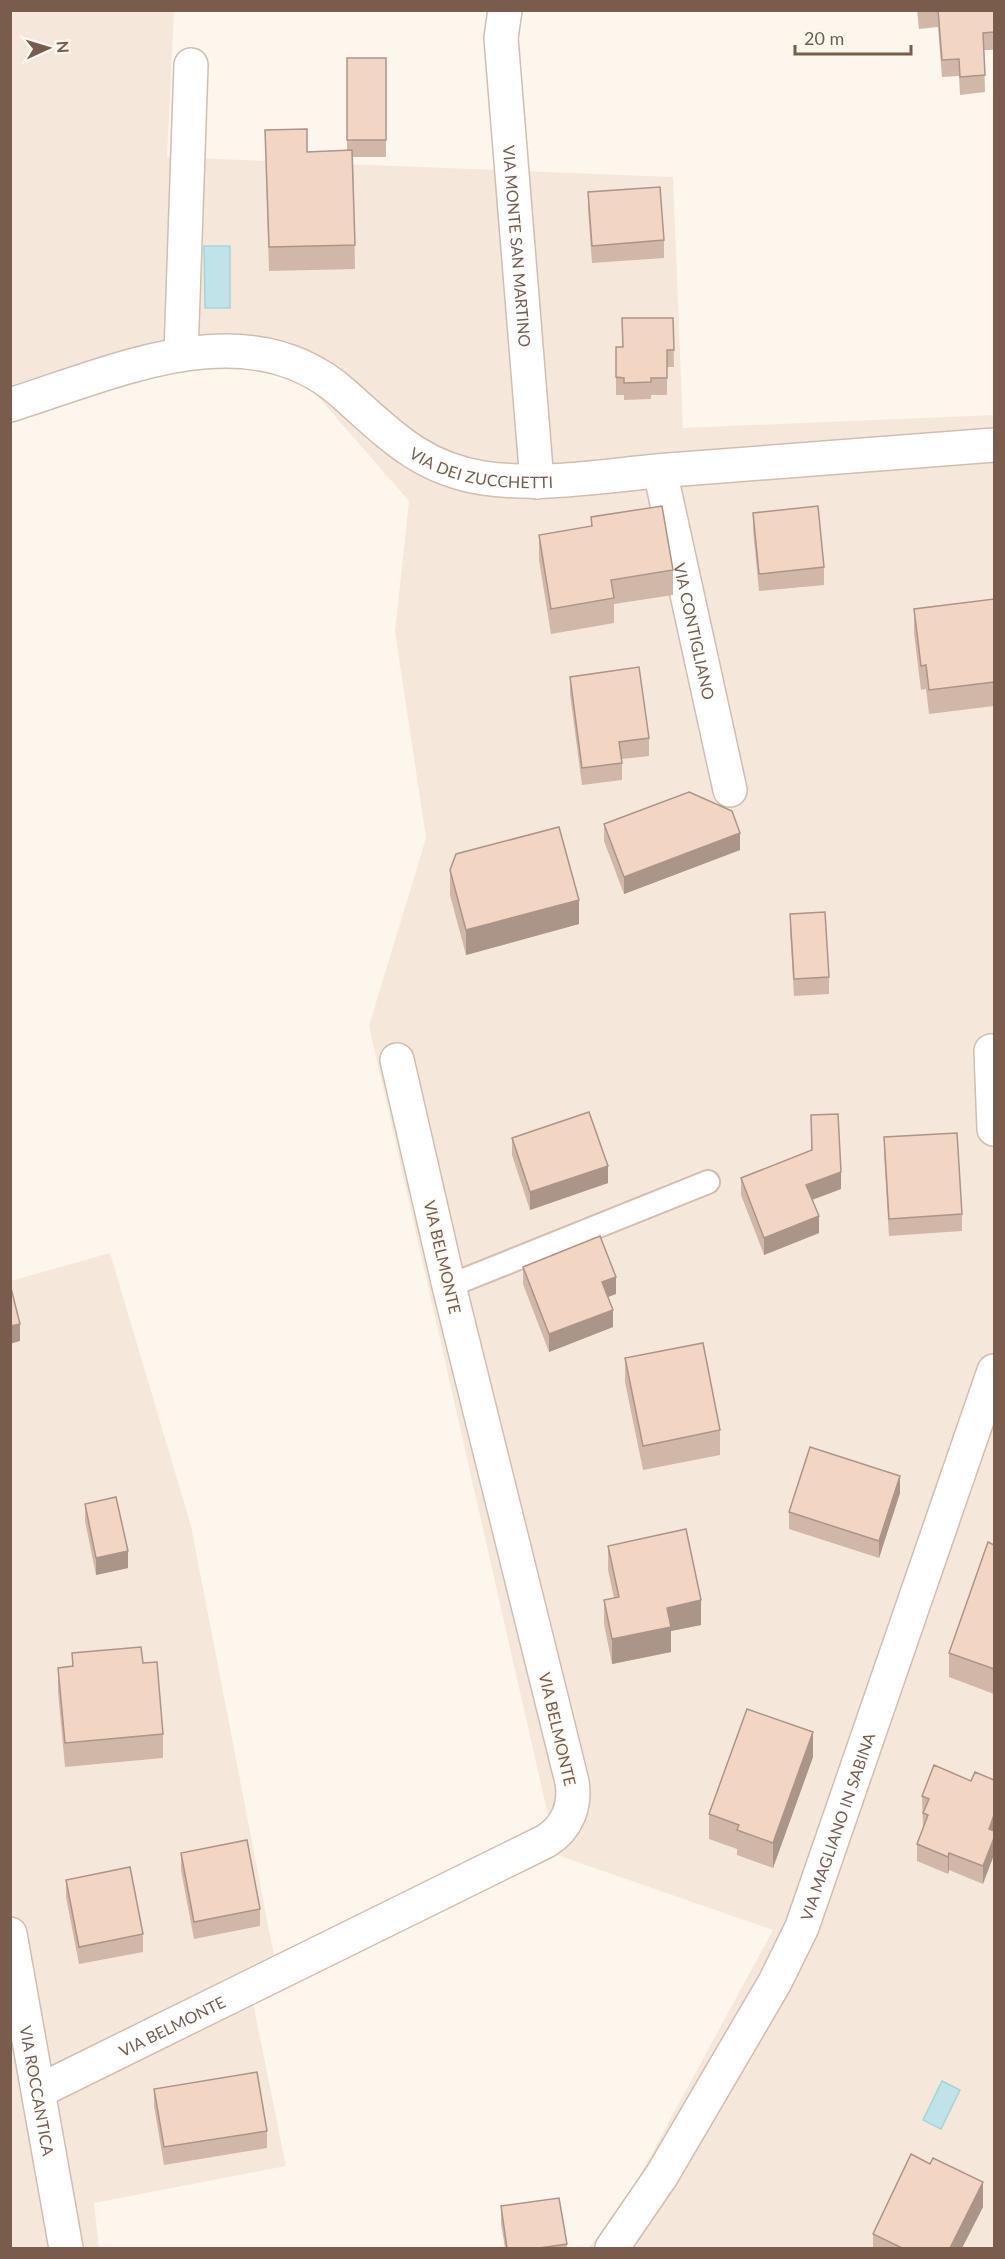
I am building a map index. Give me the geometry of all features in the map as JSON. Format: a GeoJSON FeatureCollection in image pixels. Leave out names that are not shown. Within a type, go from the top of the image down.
{"type":"FeatureCollection","features":[{"type":"Feature","properties":{"kind":"street","name":"VIA MONTE SAN MARTINO"},"geometry":{"type":"LineString","coordinates":[[505,10],[501,38],[537,482]]}},
{"type":"Feature","properties":{"kind":"street"},"geometry":{"type":"LineString","coordinates":[[181,354],[191,64]]}},
{"type":"Feature","properties":{"kind":"street","name":"VIA DEI ZUCCHETTI"},"geometry":{"type":"LineString","coordinates":[[10,405],[181,354],[237,351],[286,359],[325,379],[396,441],[434,464],[481,477],[537,482],[994,445]]}},
{"type":"Feature","properties":{"kind":"street","name":"VIA CONTIGLIANO"},"geometry":{"type":"LineString","coordinates":[[660,471],[730,790]]}},
{"type":"Feature","properties":{"kind":"street"},"geometry":{"type":"LineString","coordinates":[[991,1051],[994,1129]]}},
{"type":"Feature","properties":{"kind":"street","name":"VIA BELMONTE"},"geometry":{"type":"LineString","coordinates":[[39,2091],[546,1841],[560,1831],[572,1805],[572,1782],[449,1286],[397,1060]]}},
{"type":"Feature","properties":{"kind":"street","name":"VIA MAGLIANO IN SABINA"},"geometry":{"type":"LineString","coordinates":[[612,2248],[662,2175],[775,1982],[802,1927],[994,1371]]}},
{"type":"Feature","properties":{"kind":"street","name":"VIA ROCCANTICA"},"geometry":{"type":"LineString","coordinates":[[10,1934],[66,2248]]}},
{"type":"Feature","properties":{"kind":"lane"},"geometry":{"type":"LineString","coordinates":[[449,1286],[708,1182]]}},
{"type":"Feature","properties":{"kind":"shaded area"},"geometry":{"type":"Polygon","coordinates":[[[11,10],[174,11],[167,157],[673,177],[683,428],[994,415],[994,2248],[588,2248],[621,2210],[773,1930],[557,1855],[369,1026],[426,838],[395,632],[409,501],[299,375],[261,363],[158,373],[11,419],[11,10]]]}},
{"type":"Feature","properties":{"kind":"shaded area"},"geometry":{"type":"Polygon","coordinates":[[[110,1253],[191,1526],[281,1992],[253,2003],[286,2166],[94,2203],[99,2248],[11,2248],[11,1281],[110,1253]]]}},
{"type":"Feature","properties":{"kind":"water"},"geometry":{"type":"Polygon","coordinates":[[[204,246],[230,246],[230,308],[205,308],[204,246]]]}},
{"type":"Feature","properties":{"kind":"water"},"geometry":{"type":"Polygon","coordinates":[[[942,2081],[960,2090],[941,2129],[923,2120],[942,2081]]]}},
{"type":"Feature","properties":{"kind":"building"},"geometry":{"type":"Polygon","coordinates":[[[938,10],[994,10],[994,32],[983,33],[985,75],[960,77],[959,59],[942,60],[938,10]]]}},
{"type":"Feature","properties":{"kind":"building"},"geometry":{"type":"Polygon","coordinates":[[[347,58],[386,58],[386,140],[347,140],[347,58]]]}},
{"type":"Feature","properties":{"kind":"building"},"geometry":{"type":"Polygon","coordinates":[[[307,129],[307,152],[352,150],[355,245],[269,247],[265,130],[307,129]]]}},
{"type":"Feature","properties":{"kind":"building"},"geometry":{"type":"Polygon","coordinates":[[[660,187],[664,240],[592,246],[588,192],[660,187]]]}},
{"type":"Feature","properties":{"kind":"building"},"geometry":{"type":"Polygon","coordinates":[[[622,318],[673,318],[674,350],[667,350],[667,378],[651,378],[651,382],[624,383],[624,378],[616,377],[616,347],[623,347],[622,318]]]}},
{"type":"Feature","properties":{"kind":"building"},"geometry":{"type":"Polygon","coordinates":[[[662,506],[673,570],[611,580],[614,598],[551,609],[539,535],[592,526],[591,517],[662,506]]]}},
{"type":"Feature","properties":{"kind":"building"},"geometry":{"type":"Polygon","coordinates":[[[818,506],[824,567],[759,574],[753,513],[818,506]]]}},
{"type":"Feature","properties":{"kind":"building"},"geometry":{"type":"Polygon","coordinates":[[[994,599],[994,682],[929,690],[926,665],[921,666],[914,609],[994,599]]]}},
{"type":"Feature","properties":{"kind":"building"},"geometry":{"type":"Polygon","coordinates":[[[639,667],[649,738],[619,742],[622,763],[582,768],[570,677],[639,667]]]}},
{"type":"Feature","properties":{"kind":"building"},"geometry":{"type":"Polygon","coordinates":[[[689,792],[732,811],[740,833],[624,877],[604,824],[689,792]]]}},
{"type":"Feature","properties":{"kind":"building"},"geometry":{"type":"Polygon","coordinates":[[[559,827],[579,900],[466,930],[450,870],[456,854],[559,827]]]}},
{"type":"Feature","properties":{"kind":"building"},"geometry":{"type":"Polygon","coordinates":[[[825,912],[829,977],[794,979],[790,914],[825,912]]]}},
{"type":"Feature","properties":{"kind":"building"},"geometry":{"type":"Polygon","coordinates":[[[589,1112],[608,1166],[530,1192],[512,1138],[589,1112]]]}},
{"type":"Feature","properties":{"kind":"building"},"geometry":{"type":"Polygon","coordinates":[[[838,1114],[841,1172],[806,1185],[819,1216],[764,1238],[741,1178],[812,1150],[811,1115],[838,1114]]]}},
{"type":"Feature","properties":{"kind":"building"},"geometry":{"type":"Polygon","coordinates":[[[957,1133],[962,1214],[889,1219],[884,1137],[957,1133]]]}},
{"type":"Feature","properties":{"kind":"building"},"geometry":{"type":"Polygon","coordinates":[[[600,1236],[616,1277],[602,1282],[613,1310],[549,1334],[523,1267],[600,1236]]]}},
{"type":"Feature","properties":{"kind":"building"},"geometry":{"type":"Polygon","coordinates":[[[10,1284],[20,1324],[10,1326],[10,1284]]]}},
{"type":"Feature","properties":{"kind":"building"},"geometry":{"type":"Polygon","coordinates":[[[703,1343],[720,1430],[643,1446],[625,1358],[703,1343]]]}},
{"type":"Feature","properties":{"kind":"building"},"geometry":{"type":"Polygon","coordinates":[[[810,1447],[900,1476],[879,1541],[789,1512],[810,1447]]]}},
{"type":"Feature","properties":{"kind":"building"},"geometry":{"type":"Polygon","coordinates":[[[116,1497],[128,1551],[96,1558],[85,1504],[116,1497]]]}},
{"type":"Feature","properties":{"kind":"building"},"geometry":{"type":"Polygon","coordinates":[[[686,1529],[701,1600],[667,1608],[671,1627],[612,1639],[604,1600],[619,1597],[608,1546],[686,1529]]]}},
{"type":"Feature","properties":{"kind":"building"},"geometry":{"type":"Polygon","coordinates":[[[988,1542],[994,1545],[994,1669],[949,1653],[988,1542]]]}},
{"type":"Feature","properties":{"kind":"building"},"geometry":{"type":"Polygon","coordinates":[[[141,1647],[143,1663],[157,1662],[163,1734],[65,1743],[58,1668],[73,1666],[72,1653],[141,1647]]]}},
{"type":"Feature","properties":{"kind":"building"},"geometry":{"type":"Polygon","coordinates":[[[747,1709],[813,1732],[773,1843],[737,1830],[739,1825],[709,1814],[747,1709]]]}},
{"type":"Feature","properties":{"kind":"building"},"geometry":{"type":"Polygon","coordinates":[[[934,1765],[971,1781],[975,1772],[994,1780],[994,1815],[989,1829],[994,1831],[994,1838],[983,1866],[949,1853],[948,1857],[917,1844],[928,1815],[923,1813],[929,1799],[922,1796],[934,1765]]]}},
{"type":"Feature","properties":{"kind":"building"},"geometry":{"type":"Polygon","coordinates":[[[247,1840],[260,1909],[194,1922],[181,1853],[247,1840]]]}},
{"type":"Feature","properties":{"kind":"building"},"geometry":{"type":"Polygon","coordinates":[[[130,1867],[143,1934],[79,1947],[66,1880],[130,1867]]]}},
{"type":"Feature","properties":{"kind":"building"},"geometry":{"type":"Polygon","coordinates":[[[257,2072],[267,2131],[164,2147],[154,2089],[257,2072]]]}},
{"type":"Feature","properties":{"kind":"building"},"geometry":{"type":"Polygon","coordinates":[[[911,2154],[930,2164],[933,2158],[983,2182],[950,2248],[902,2248],[873,2234],[911,2154]]]}},
{"type":"Feature","properties":{"kind":"building"},"geometry":{"type":"Polygon","coordinates":[[[559,2198],[567,2244],[539,2248],[507,2248],[501,2206],[559,2198]]]}}]}
